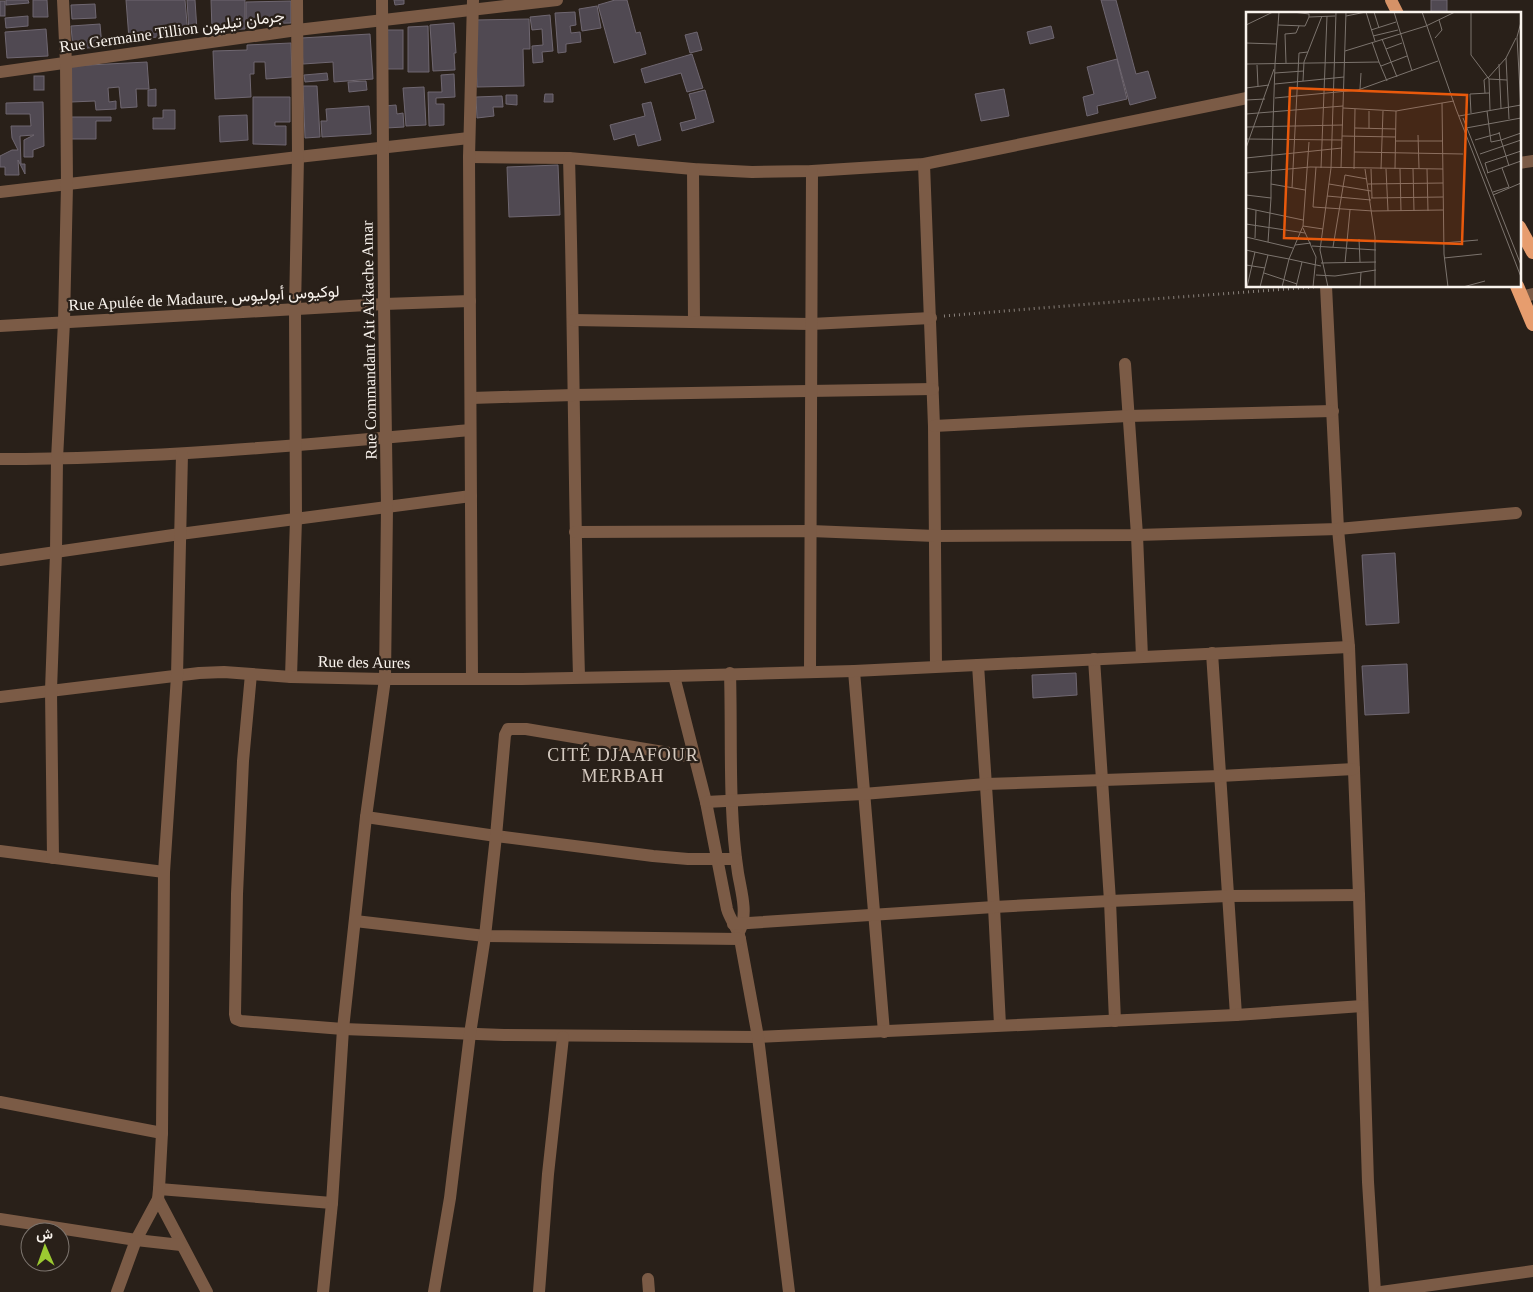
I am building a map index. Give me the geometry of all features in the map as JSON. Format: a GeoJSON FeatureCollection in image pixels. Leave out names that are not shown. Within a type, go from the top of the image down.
{"type":"FeatureCollection","features":[{"type":"Feature","properties":{"kind":"highway"},"geometry":{"type":"LineString","coordinates":[[1520,229],[1533,252]]}},
{"type":"Feature","properties":{"kind":"highway"},"geometry":{"type":"LineString","coordinates":[[1524,292],[1533,324]]}},
{"type":"Feature","properties":{"kind":"main road"},"geometry":{"type":"LineString","coordinates":[[1392,0],[1397,12]]}},
{"type":"Feature","properties":{"kind":"street"},"geometry":{"type":"LineString","coordinates":[[53,858],[51,690],[57,459],[64,322],[66,185],[66,63],[63,0]]}},
{"type":"Feature","properties":{"kind":"street"},"geometry":{"type":"LineString","coordinates":[[291,677],[296,519],[294,309],[298,156],[297,0]]}},
{"type":"Feature","properties":{"kind":"street","name":"Rue Commandant Ait Akkache Amar"},"geometry":{"type":"LineString","coordinates":[[323,1292],[332,1204],[342,1029],[366,817],[385,679],[387,507],[382,0]]}},
{"type":"Feature","properties":{"kind":"street","name":"Rue Germaine Tillion جرمان تيليون"},"geometry":{"type":"LineString","coordinates":[[0,72],[297,30],[382,21],[473,4],[558,0]]}},
{"type":"Feature","properties":{"kind":"street"},"geometry":{"type":"LineString","coordinates":[[472,678],[469,138],[473,4]]}},
{"type":"Feature","properties":{"kind":"street"},"geometry":{"type":"LineString","coordinates":[[469,158],[569,158],[693,169],[752,172],[812,171],[924,164],[1246,98]]}},
{"type":"Feature","properties":{"kind":"street"},"geometry":{"type":"LineString","coordinates":[[0,192],[298,156],[469,138]]}},
{"type":"Feature","properties":{"kind":"street"},"geometry":{"type":"LineString","coordinates":[[569,158],[573,320],[574,532],[579,676]]}},
{"type":"Feature","properties":{"kind":"street"},"geometry":{"type":"LineString","coordinates":[[1520,163],[1533,161]]}},
{"type":"Feature","properties":{"kind":"street"},"geometry":{"type":"LineString","coordinates":[[924,164],[934,426],[936,666]]}},
{"type":"Feature","properties":{"kind":"street"},"geometry":{"type":"LineString","coordinates":[[693,169],[694,322]]}},
{"type":"Feature","properties":{"kind":"street"},"geometry":{"type":"LineString","coordinates":[[810,672],[812,171]]}},
{"type":"Feature","properties":{"kind":"street"},"geometry":{"type":"LineString","coordinates":[[1326,288],[1338,529],[1349,647],[1368,1182],[1375,1292]]}},
{"type":"Feature","properties":{"kind":"street","name":"Rue Apulée de Madaure, لوكيوس أبوليوس"},"geometry":{"type":"LineString","coordinates":[[0,326],[384,304],[470,301]]}},
{"type":"Feature","properties":{"kind":"street"},"geometry":{"type":"LineString","coordinates":[[573,320],[811,324],[931,318]]}},
{"type":"Feature","properties":{"kind":"street"},"geometry":{"type":"LineString","coordinates":[[1125,364],[1137,535],[1142,656]]}},
{"type":"Feature","properties":{"kind":"street"},"geometry":{"type":"LineString","coordinates":[[471,398],[933,389]]}},
{"type":"Feature","properties":{"kind":"street"},"geometry":{"type":"LineString","coordinates":[[934,426],[1128,416],[1333,411]]}},
{"type":"Feature","properties":{"kind":"street"},"geometry":{"type":"LineString","coordinates":[[0,459],[57,459],[182,454],[470,430]]}},
{"type":"Feature","properties":{"kind":"street"},"geometry":{"type":"LineString","coordinates":[[118,1292],[136,1240],[159,1194],[162,1133],[164,872],[177,676],[182,454]]}},
{"type":"Feature","properties":{"kind":"street"},"geometry":{"type":"LineString","coordinates":[[0,560],[180,534],[471,496]]}},
{"type":"Feature","properties":{"kind":"street"},"geometry":{"type":"LineString","coordinates":[[574,532],[811,531],[935,536],[1137,535],[1338,529],[1516,513]]}},
{"type":"Feature","properties":{"kind":"street","name":"Rue des Aures"},"geometry":{"type":"LineString","coordinates":[[0,697],[207,673],[385,679],[674,676],[854,671],[1349,647]]}},
{"type":"Feature","properties":{"kind":"street"},"geometry":{"type":"LineString","coordinates":[[1212,653],[1236,1015]]}},
{"type":"Feature","properties":{"kind":"street"},"geometry":{"type":"LineString","coordinates":[[1094,659],[1110,901],[1115,1021]]}},
{"type":"Feature","properties":{"kind":"street"},"geometry":{"type":"LineString","coordinates":[[978,665],[1000,1025]]}},
{"type":"Feature","properties":{"kind":"street"},"geometry":{"type":"LineString","coordinates":[[854,671],[884,1032]]}},
{"type":"Feature","properties":{"kind":"street"},"geometry":{"type":"LineString","coordinates":[[730,673],[732,800],[736,858],[743,906],[739,930],[758,1037],[788,1292]]}},
{"type":"Feature","properties":{"kind":"street"},"geometry":{"type":"LineString","coordinates":[[251,674],[243,761],[237,884],[235,1007],[236,1019],[249,1023],[342,1029],[563,1037],[758,1037],[1236,1015],[1362,1006]]}},
{"type":"Feature","properties":{"kind":"street"},"geometry":{"type":"LineString","coordinates":[[674,676],[693,757],[706,802],[727,910],[739,930]]}},
{"type":"Feature","properties":{"kind":"street"},"geometry":{"type":"LineString","coordinates":[[434,1292],[450,1198],[470,1034],[485,936],[504,744],[508,729],[526,729],[693,757]]}},
{"type":"Feature","properties":{"kind":"street"},"geometry":{"type":"LineString","coordinates":[[706,802],[863,794],[986,784],[1220,776],[1354,769]]}},
{"type":"Feature","properties":{"kind":"street"},"geometry":{"type":"LineString","coordinates":[[366,817],[653,856],[688,859],[736,858]]}},
{"type":"Feature","properties":{"kind":"street"},"geometry":{"type":"LineString","coordinates":[[0,851],[164,872]]}},
{"type":"Feature","properties":{"kind":"street"},"geometry":{"type":"LineString","coordinates":[[354,921],[485,936],[739,930],[875,916],[994,907],[1228,896],[1359,894]]}},
{"type":"Feature","properties":{"kind":"street"},"geometry":{"type":"LineString","coordinates":[[539,1292],[548,1174],[563,1037]]}},
{"type":"Feature","properties":{"kind":"street"},"geometry":{"type":"LineString","coordinates":[[0,1102],[162,1133]]}},
{"type":"Feature","properties":{"kind":"street"},"geometry":{"type":"LineString","coordinates":[[159,1194],[332,1204]]}},
{"type":"Feature","properties":{"kind":"street"},"geometry":{"type":"LineString","coordinates":[[159,1194],[181,1245],[207,1292]]}},
{"type":"Feature","properties":{"kind":"street"},"geometry":{"type":"LineString","coordinates":[[0,1219],[181,1245]]}},
{"type":"Feature","properties":{"kind":"street"},"geometry":{"type":"LineString","coordinates":[[1381,1292],[1533,1271]]}},
{"type":"Feature","properties":{"kind":"path"},"geometry":{"type":"LineString","coordinates":[[931,318],[1299,288]]}},
{"type":"Feature","properties":{"kind":"building"},"geometry":{"type":"Polygon","coordinates":[[[6,0],[28,0],[29,3],[6,5],[6,0]]]}},
{"type":"Feature","properties":{"kind":"building"},"geometry":{"type":"Polygon","coordinates":[[[33,0],[47,0],[48,17],[33,17],[33,0]]]}},
{"type":"Feature","properties":{"kind":"building"},"geometry":{"type":"Polygon","coordinates":[[[126,0],[185,0],[188,35],[129,39],[126,0]]]}},
{"type":"Feature","properties":{"kind":"building"},"geometry":{"type":"Polygon","coordinates":[[[187,0],[195,0],[197,31],[189,31],[187,0]]]}},
{"type":"Feature","properties":{"kind":"building"},"geometry":{"type":"Polygon","coordinates":[[[211,0],[245,0],[245,29],[212,30],[211,0]]]}},
{"type":"Feature","properties":{"kind":"building"},"geometry":{"type":"Polygon","coordinates":[[[394,0],[404,0],[404,4],[395,5],[394,0]]]}},
{"type":"Feature","properties":{"kind":"building"},"geometry":{"type":"Polygon","coordinates":[[[615,0],[627,0],[636,33],[640,32],[646,54],[614,63],[598,5],[615,0]]]}},
{"type":"Feature","properties":{"kind":"building"},"geometry":{"type":"Polygon","coordinates":[[[1101,0],[1116,0],[1136,74],[1148,71],[1156,98],[1130,105],[1101,0]]]}},
{"type":"Feature","properties":{"kind":"building"},"geometry":{"type":"Polygon","coordinates":[[[1431,0],[1447,0],[1447,12],[1431,12],[1431,0]]]}},
{"type":"Feature","properties":{"kind":"building"},"geometry":{"type":"Polygon","coordinates":[[[0,1],[5,1],[5,16],[0,16],[0,1]]]}},
{"type":"Feature","properties":{"kind":"building"},"geometry":{"type":"Polygon","coordinates":[[[291,1],[291,23],[246,24],[246,2],[291,1]]]}},
{"type":"Feature","properties":{"kind":"building"},"geometry":{"type":"Polygon","coordinates":[[[95,4],[96,18],[72,19],[71,5],[95,4]]]}},
{"type":"Feature","properties":{"kind":"building"},"geometry":{"type":"Polygon","coordinates":[[[597,6],[601,28],[582,31],[579,9],[597,6]]]}},
{"type":"Feature","properties":{"kind":"building"},"geometry":{"type":"Polygon","coordinates":[[[575,12],[576,25],[570,26],[571,33],[580,32],[581,42],[566,44],[566,52],[558,53],[555,13],[575,12]]]}},
{"type":"Feature","properties":{"kind":"building"},"geometry":{"type":"Polygon","coordinates":[[[550,15],[553,51],[542,52],[543,62],[533,63],[532,46],[543,45],[542,29],[532,30],[530,17],[550,15]]]}},
{"type":"Feature","properties":{"kind":"building"},"geometry":{"type":"Polygon","coordinates":[[[28,16],[28,26],[6,28],[5,18],[28,16]]]}},
{"type":"Feature","properties":{"kind":"building"},"geometry":{"type":"Polygon","coordinates":[[[529,19],[530,49],[523,49],[524,86],[477,87],[475,20],[529,19]]]}},
{"type":"Feature","properties":{"kind":"building"},"geometry":{"type":"Polygon","coordinates":[[[454,23],[455,70],[433,71],[430,25],[454,23]]]}},
{"type":"Feature","properties":{"kind":"building"},"geometry":{"type":"Polygon","coordinates":[[[100,24],[102,47],[73,49],[71,26],[100,24]]]}},
{"type":"Feature","properties":{"kind":"building"},"geometry":{"type":"Polygon","coordinates":[[[428,26],[429,72],[408,72],[408,27],[428,26]]]}},
{"type":"Feature","properties":{"kind":"building"},"geometry":{"type":"Polygon","coordinates":[[[1051,26],[1054,38],[1030,44],[1027,32],[1051,26]]]}},
{"type":"Feature","properties":{"kind":"building"},"geometry":{"type":"Polygon","coordinates":[[[46,29],[48,56],[7,58],[5,32],[46,29]]]}},
{"type":"Feature","properties":{"kind":"building"},"geometry":{"type":"Polygon","coordinates":[[[385,30],[403,30],[403,69],[385,69],[385,30]]]}},
{"type":"Feature","properties":{"kind":"building"},"geometry":{"type":"Polygon","coordinates":[[[697,32],[702,50],[690,53],[685,35],[697,32]]]}},
{"type":"Feature","properties":{"kind":"building"},"geometry":{"type":"Polygon","coordinates":[[[370,34],[373,79],[334,82],[333,62],[303,64],[301,38],[370,34]]]}},
{"type":"Feature","properties":{"kind":"building"},"geometry":{"type":"Polygon","coordinates":[[[291,43],[292,77],[266,79],[265,62],[254,62],[254,74],[250,74],[251,97],[215,99],[213,51],[247,50],[247,45],[291,43]]]}},
{"type":"Feature","properties":{"kind":"building"},"geometry":{"type":"Polygon","coordinates":[[[692,54],[703,88],[687,92],[681,73],[645,83],[641,69],[692,54]]]}},
{"type":"Feature","properties":{"kind":"building"},"geometry":{"type":"Polygon","coordinates":[[[1117,59],[1127,99],[1097,106],[1098,113],[1087,116],[1083,97],[1094,94],[1087,67],[1117,59]]]}},
{"type":"Feature","properties":{"kind":"building"},"geometry":{"type":"Polygon","coordinates":[[[147,62],[149,89],[136,89],[137,107],[121,108],[119,87],[108,88],[109,102],[116,101],[116,109],[96,110],[95,101],[71,102],[69,66],[147,62]]]}},
{"type":"Feature","properties":{"kind":"building"},"geometry":{"type":"Polygon","coordinates":[[[327,73],[328,80],[305,82],[304,75],[327,73]]]}},
{"type":"Feature","properties":{"kind":"building"},"geometry":{"type":"Polygon","coordinates":[[[454,74],[455,97],[436,98],[436,104],[444,104],[444,125],[429,126],[428,92],[442,92],[441,75],[454,74]]]}},
{"type":"Feature","properties":{"kind":"building"},"geometry":{"type":"Polygon","coordinates":[[[34,76],[44,76],[44,90],[34,90],[34,76]]]}},
{"type":"Feature","properties":{"kind":"building"},"geometry":{"type":"Polygon","coordinates":[[[366,81],[367,90],[349,92],[348,82],[366,81]]]}},
{"type":"Feature","properties":{"kind":"building"},"geometry":{"type":"Polygon","coordinates":[[[303,86],[317,86],[320,137],[305,138],[303,86]]]}},
{"type":"Feature","properties":{"kind":"building"},"geometry":{"type":"Polygon","coordinates":[[[424,87],[426,125],[406,126],[403,88],[424,87]]]}},
{"type":"Feature","properties":{"kind":"building"},"geometry":{"type":"Polygon","coordinates":[[[156,89],[156,106],[148,106],[148,90],[156,89]]]}},
{"type":"Feature","properties":{"kind":"building"},"geometry":{"type":"Polygon","coordinates":[[[1004,89],[1009,116],[981,121],[975,94],[1004,89]]]}},
{"type":"Feature","properties":{"kind":"building"},"geometry":{"type":"Polygon","coordinates":[[[705,90],[714,122],[682,131],[680,123],[696,119],[689,94],[705,90]]]}},
{"type":"Feature","properties":{"kind":"building"},"geometry":{"type":"Polygon","coordinates":[[[545,94],[553,94],[553,102],[544,102],[545,94]]]}},
{"type":"Feature","properties":{"kind":"building"},"geometry":{"type":"Polygon","coordinates":[[[506,95],[517,95],[517,105],[506,104],[506,95]]]}},
{"type":"Feature","properties":{"kind":"building"},"geometry":{"type":"Polygon","coordinates":[[[502,96],[503,107],[493,107],[494,116],[477,118],[476,97],[502,96]]]}},
{"type":"Feature","properties":{"kind":"building"},"geometry":{"type":"Polygon","coordinates":[[[253,97],[290,97],[290,122],[275,122],[275,126],[286,126],[286,145],[253,144],[253,97]]]}},
{"type":"Feature","properties":{"kind":"building"},"geometry":{"type":"Polygon","coordinates":[[[43,102],[44,146],[33,150],[33,157],[24,157],[24,140],[34,135],[20,136],[21,164],[25,164],[25,174],[18,160],[19,175],[5,175],[5,167],[0,167],[0,156],[12,150],[18,150],[12,138],[11,126],[31,126],[30,114],[6,114],[6,103],[43,102]]]}},
{"type":"Feature","properties":{"kind":"building"},"geometry":{"type":"Polygon","coordinates":[[[651,102],[661,140],[638,146],[635,134],[614,140],[610,125],[645,116],[642,104],[651,102]]]}},
{"type":"Feature","properties":{"kind":"building"},"geometry":{"type":"Polygon","coordinates":[[[396,105],[397,114],[403,113],[404,127],[386,128],[384,106],[396,105]]]}},
{"type":"Feature","properties":{"kind":"building"},"geometry":{"type":"Polygon","coordinates":[[[369,106],[371,134],[322,137],[321,121],[327,121],[326,109],[369,106]]]}},
{"type":"Feature","properties":{"kind":"building"},"geometry":{"type":"Polygon","coordinates":[[[163,110],[175,110],[175,129],[153,129],[153,118],[163,118],[163,110]]]}},
{"type":"Feature","properties":{"kind":"building"},"geometry":{"type":"Polygon","coordinates":[[[247,115],[248,140],[220,142],[219,116],[247,115]]]}},
{"type":"Feature","properties":{"kind":"building"},"geometry":{"type":"Polygon","coordinates":[[[70,117],[111,117],[111,121],[96,121],[96,139],[69,139],[70,117]]]}},
{"type":"Feature","properties":{"kind":"building"},"geometry":{"type":"Polygon","coordinates":[[[558,165],[560,215],[509,217],[507,167],[558,165]]]}},
{"type":"Feature","properties":{"kind":"building"},"geometry":{"type":"Polygon","coordinates":[[[1395,553],[1399,623],[1366,625],[1362,555],[1395,553]]]}},
{"type":"Feature","properties":{"kind":"building"},"geometry":{"type":"Polygon","coordinates":[[[1407,664],[1409,713],[1365,715],[1362,666],[1407,664]]]}},
{"type":"Feature","properties":{"kind":"building"},"geometry":{"type":"Polygon","coordinates":[[[1076,673],[1077,695],[1033,698],[1032,675],[1076,673]]]}},
{"type":"Feature","properties":{"kind":"district","name":"CITÉ DJAAFOUR MERBAH"},"geometry":{"type":"Point","coordinates":[623,765]}}]}
